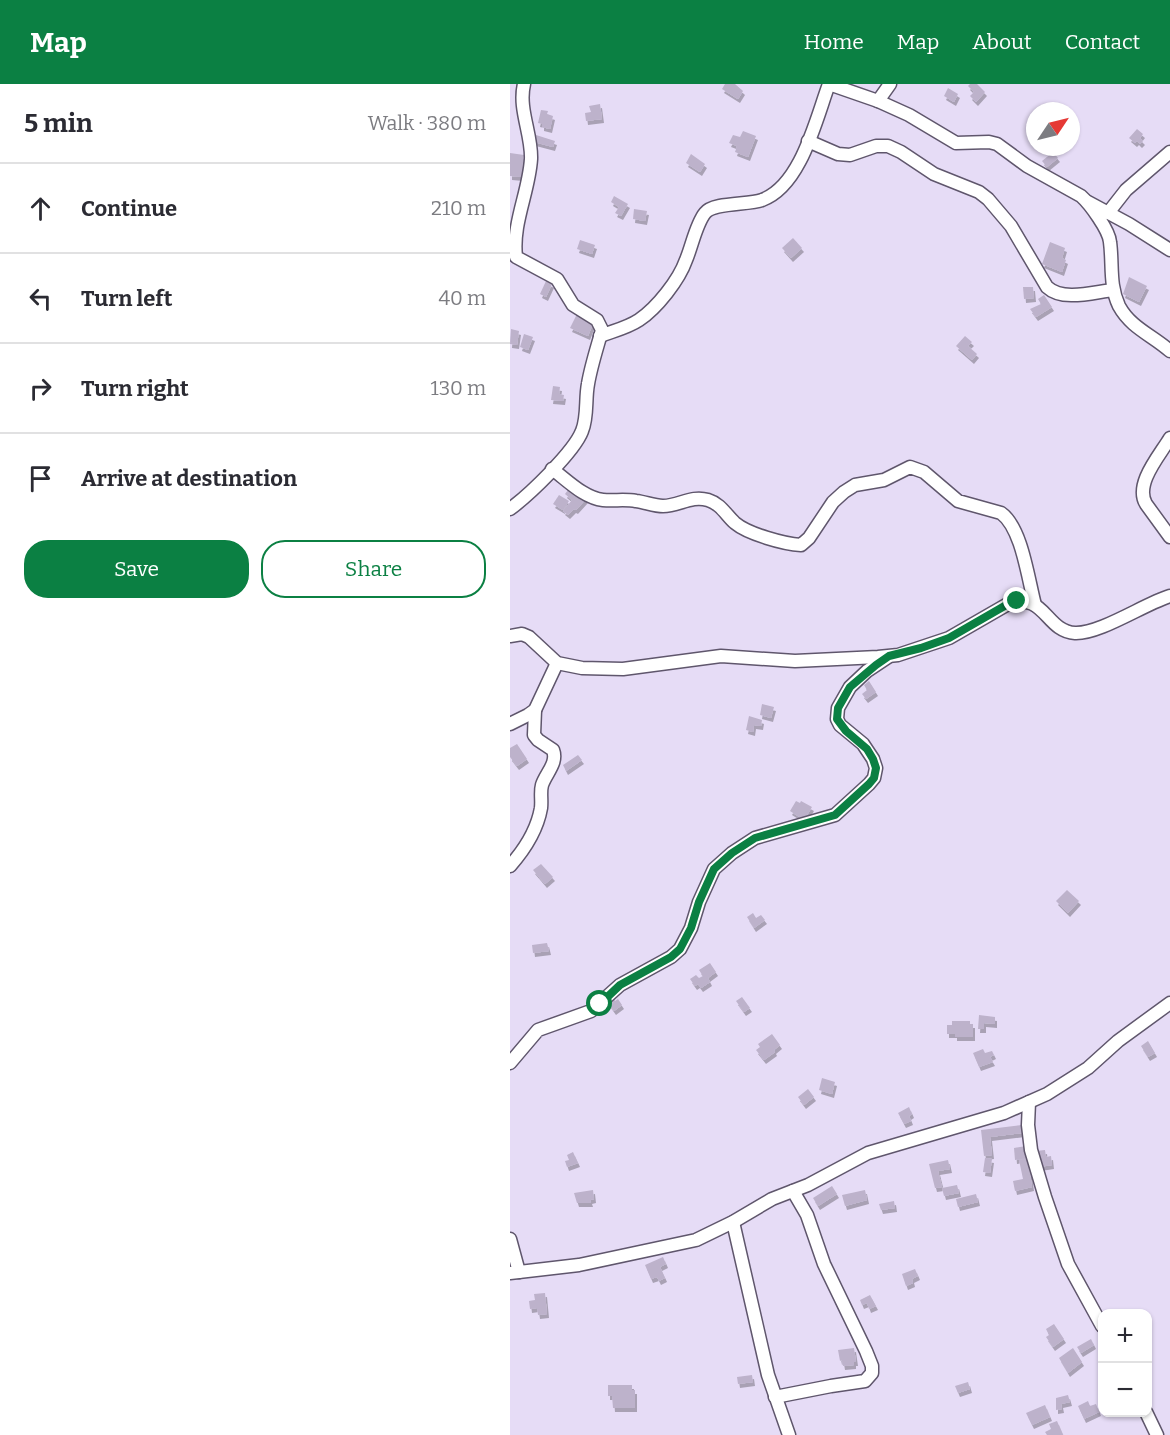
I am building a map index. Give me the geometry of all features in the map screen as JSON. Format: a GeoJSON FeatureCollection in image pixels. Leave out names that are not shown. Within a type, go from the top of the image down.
{"type":"FeatureCollection","features":[{"type":"Feature","properties":{"kind":"street"},"geometry":{"type":"LineString","coordinates":[[510,509],[523,500],[578,440],[583,429],[588,383],[602,330],[600,324],[573,305],[557,279],[513,258],[518,218],[531,158],[522,96],[524,84]]}},
{"type":"Feature","properties":{"kind":"street"},"geometry":{"type":"LineString","coordinates":[[600,336],[641,319],[671,288],[684,266],[705,212],[713,207],[761,201],[774,195],[783,187],[794,171],[808,141],[829,84],[879,101],[909,115],[956,143],[989,142],[997,144],[1027,166],[1170,250]]}},
{"type":"Feature","properties":{"kind":"street"},"geometry":{"type":"LineString","coordinates":[[879,101],[890,84]]}},
{"type":"Feature","properties":{"kind":"street"},"geometry":{"type":"LineString","coordinates":[[808,141],[838,154],[850,155],[882,145],[901,152],[934,174],[972,187],[988,199],[1020,239],[1047,287],[1052,291],[1071,295],[1113,290]]}},
{"type":"Feature","properties":{"kind":"street"},"geometry":{"type":"LineString","coordinates":[[1108,213],[1126,190],[1170,152]]}},
{"type":"Feature","properties":{"kind":"street"},"geometry":{"type":"LineString","coordinates":[[1088,202],[1109,238],[1113,290],[1118,304],[1127,319],[1170,351]]}},
{"type":"Feature","properties":{"kind":"street"},"geometry":{"type":"LineString","coordinates":[[1170,438],[1149,473],[1143,492],[1143,499],[1170,537]]}},
{"type":"Feature","properties":{"kind":"street"},"geometry":{"type":"LineString","coordinates":[[552,469],[579,489],[603,500],[636,501],[663,506],[677,504],[690,498],[706,499],[723,508],[734,522],[744,529],[783,542],[801,544],[809,538],[833,502],[855,485],[884,480],[910,467],[917,468],[958,501],[1001,513],[1006,517],[1017,536],[1035,605]]}},
{"type":"Feature","properties":{"kind":"street"},"geometry":{"type":"LineString","coordinates":[[510,636],[522,634],[529,637],[557,663],[582,668],[623,669],[721,656],[795,660],[889,656],[949,638],[1008,604],[1027,600],[1054,623],[1067,631],[1077,633],[1089,631],[1170,596]]}},
{"type":"Feature","properties":{"kind":"street"},"geometry":{"type":"LineString","coordinates":[[510,1063],[538,1030],[591,1011],[620,985],[671,957],[680,949],[691,928],[699,902],[714,869],[732,853],[755,838],[835,815],[864,790],[874,778],[876,768],[867,749],[840,725],[837,719],[838,708],[850,687],[867,671],[889,656]]}},
{"type":"Feature","properties":{"kind":"street"},"geometry":{"type":"LineString","coordinates":[[510,866],[534,833],[540,811],[542,785],[555,758],[553,750],[534,735],[535,710],[557,663]]}},
{"type":"Feature","properties":{"kind":"street"},"geometry":{"type":"LineString","coordinates":[[510,724],[535,710]]}},
{"type":"Feature","properties":{"kind":"street"},"geometry":{"type":"LineString","coordinates":[[510,1239],[515,1272],[579,1265],[692,1242],[733,1222],[772,1198],[793,1191],[868,1153],[990,1117],[1047,1094],[1088,1068],[1126,1035],[1170,1003]]}},
{"type":"Feature","properties":{"kind":"street"},"geometry":{"type":"LineString","coordinates":[[1029,1102],[1028,1125],[1031,1150],[1045,1197],[1068,1264],[1098,1319]]}},
{"type":"Feature","properties":{"kind":"street"},"geometry":{"type":"LineString","coordinates":[[775,1397],[857,1383],[865,1381],[872,1373],[872,1366],[866,1351],[824,1264],[807,1215],[793,1191]]}},
{"type":"Feature","properties":{"kind":"street"},"geometry":{"type":"LineString","coordinates":[[733,1222],[768,1375],[789,1435]]}},
{"type":"Feature","properties":{"kind":"street"},"geometry":{"type":"LineString","coordinates":[[1148,1417],[1157,1435]]}},
{"type":"Feature","properties":{"kind":"building"},"geometry":{"type":"Polygon","coordinates":[[[725,84],[735,84],[743,91],[738,99],[722,89],[725,84]]]}},
{"type":"Feature","properties":{"kind":"building"},"geometry":{"type":"Polygon","coordinates":[[[977,84],[985,92],[976,102],[970,96],[974,92],[968,86],[977,84]]]}},
{"type":"Feature","properties":{"kind":"building"},"geometry":{"type":"Polygon","coordinates":[[[948,88],[958,94],[954,102],[944,96],[948,88]]]}},
{"type":"Feature","properties":{"kind":"building"},"geometry":{"type":"Polygon","coordinates":[[[600,104],[602,119],[586,121],[585,113],[591,112],[589,106],[600,104]]]}},
{"type":"Feature","properties":{"kind":"building"},"geometry":{"type":"Polygon","coordinates":[[[541,110],[548,111],[547,114],[553,116],[550,129],[538,123],[541,110]]]}},
{"type":"Feature","properties":{"kind":"building"},"geometry":{"type":"Polygon","coordinates":[[[1137,129],[1143,134],[1140,138],[1143,141],[1140,144],[1129,138],[1137,129]]]}},
{"type":"Feature","properties":{"kind":"building"},"geometry":{"type":"Polygon","coordinates":[[[743,131],[756,136],[748,157],[735,152],[737,146],[729,143],[733,135],[740,137],[743,131]]]}},
{"type":"Feature","properties":{"kind":"building"},"geometry":{"type":"Polygon","coordinates":[[[536,135],[555,141],[553,147],[534,142],[536,135]]]}},
{"type":"Feature","properties":{"kind":"building"},"geometry":{"type":"Polygon","coordinates":[[[510,153],[524,155],[521,177],[510,176],[510,153]]]}},
{"type":"Feature","properties":{"kind":"building"},"geometry":{"type":"Polygon","coordinates":[[[691,154],[705,164],[700,172],[686,163],[691,154]]]}},
{"type":"Feature","properties":{"kind":"building"},"geometry":{"type":"Polygon","coordinates":[[[1048,156],[1058,158],[1047,167],[1042,161],[1048,156]]]}},
{"type":"Feature","properties":{"kind":"building"},"geometry":{"type":"Polygon","coordinates":[[[614,196],[628,204],[621,216],[615,213],[619,207],[611,202],[614,196]]]}},
{"type":"Feature","properties":{"kind":"building"},"geometry":{"type":"Polygon","coordinates":[[[634,209],[647,211],[645,221],[633,219],[634,209]]]}},
{"type":"Feature","properties":{"kind":"building"},"geometry":{"type":"Polygon","coordinates":[[[793,238],[802,248],[791,258],[782,248],[793,238]]]}},
{"type":"Feature","properties":{"kind":"building"},"geometry":{"type":"Polygon","coordinates":[[[580,240],[595,245],[592,254],[577,249],[580,240]]]}},
{"type":"Feature","properties":{"kind":"building"},"geometry":{"type":"Polygon","coordinates":[[[1050,242],[1065,248],[1062,258],[1066,260],[1062,272],[1042,264],[1050,242]]]}},
{"type":"Feature","properties":{"kind":"building"},"geometry":{"type":"Polygon","coordinates":[[[1129,277],[1147,286],[1139,302],[1123,294],[1129,277]]]}},
{"type":"Feature","properties":{"kind":"building"},"geometry":{"type":"Polygon","coordinates":[[[546,281],[552,284],[546,297],[540,294],[546,281]]]}},
{"type":"Feature","properties":{"kind":"building"},"geometry":{"type":"Polygon","coordinates":[[[1023,287],[1033,287],[1034,298],[1024,299],[1023,287]]]}},
{"type":"Feature","properties":{"kind":"building"},"geometry":{"type":"Polygon","coordinates":[[[1044,295],[1052,307],[1036,317],[1030,309],[1041,304],[1038,299],[1044,295]]]}},
{"type":"Feature","properties":{"kind":"building"},"geometry":{"type":"Polygon","coordinates":[[[577,314],[594,321],[588,336],[570,328],[577,314]]]}},
{"type":"Feature","properties":{"kind":"building"},"geometry":{"type":"Polygon","coordinates":[[[511,329],[519,331],[517,345],[510,344],[511,329]]]}},
{"type":"Feature","properties":{"kind":"building"},"geometry":{"type":"Polygon","coordinates":[[[524,334],[533,337],[528,350],[520,347],[524,334]]]}},
{"type":"Feature","properties":{"kind":"building"},"geometry":{"type":"Polygon","coordinates":[[[965,336],[972,342],[968,346],[977,354],[972,360],[956,346],[965,336]]]}},
{"type":"Feature","properties":{"kind":"building"},"geometry":{"type":"Polygon","coordinates":[[[553,386],[560,387],[559,394],[564,395],[563,401],[551,400],[553,386]]]}},
{"type":"Feature","properties":{"kind":"building"},"geometry":{"type":"Polygon","coordinates":[[[571,486],[586,499],[568,515],[563,511],[572,500],[565,494],[571,486]]]}},
{"type":"Feature","properties":{"kind":"building"},"geometry":{"type":"Polygon","coordinates":[[[559,495],[569,501],[563,510],[553,504],[559,495]]]}},
{"type":"Feature","properties":{"kind":"building"},"geometry":{"type":"Polygon","coordinates":[[[869,681],[876,692],[866,699],[862,694],[867,690],[864,685],[869,681]]]}},
{"type":"Feature","properties":{"kind":"building"},"geometry":{"type":"Polygon","coordinates":[[[762,704],[774,707],[771,718],[760,715],[762,704]]]}},
{"type":"Feature","properties":{"kind":"building"},"geometry":{"type":"Polygon","coordinates":[[[749,716],[762,720],[761,726],[754,725],[753,732],[746,730],[749,716]]]}},
{"type":"Feature","properties":{"kind":"building"},"geometry":{"type":"Polygon","coordinates":[[[517,744],[527,759],[517,766],[510,757],[510,748],[517,744]]]}},
{"type":"Feature","properties":{"kind":"building"},"geometry":{"type":"Polygon","coordinates":[[[578,755],[582,760],[566,771],[563,765],[578,755]]]}},
{"type":"Feature","properties":{"kind":"building"},"geometry":{"type":"Polygon","coordinates":[[[796,801],[812,807],[804,820],[790,811],[796,801]]]}},
{"type":"Feature","properties":{"kind":"building"},"geometry":{"type":"Polygon","coordinates":[[[541,864],[553,877],[545,884],[533,870],[541,864]]]}},
{"type":"Feature","properties":{"kind":"building"},"geometry":{"type":"Polygon","coordinates":[[[1067,890],[1079,901],[1068,913],[1056,901],[1067,890]]]}},
{"type":"Feature","properties":{"kind":"building"},"geometry":{"type":"Polygon","coordinates":[[[753,913],[756,918],[761,915],[765,920],[754,928],[747,917],[753,913]]]}},
{"type":"Feature","properties":{"kind":"building"},"geometry":{"type":"Polygon","coordinates":[[[547,943],[549,951],[533,953],[532,945],[547,943]]]}},
{"type":"Feature","properties":{"kind":"building"},"geometry":{"type":"Polygon","coordinates":[[[710,963],[716,972],[708,978],[710,982],[701,988],[698,984],[695,986],[690,979],[696,975],[699,978],[703,976],[699,970],[710,963]]]}},
{"type":"Feature","properties":{"kind":"building"},"geometry":{"type":"Polygon","coordinates":[[[612,996],[622,1005],[614,1011],[606,1000],[612,996]]]}},
{"type":"Feature","properties":{"kind":"building"},"geometry":{"type":"Polygon","coordinates":[[[742,997],[750,1008],[744,1012],[736,1001],[742,997]]]}},
{"type":"Feature","properties":{"kind":"building"},"geometry":{"type":"Polygon","coordinates":[[[979,1015],[995,1017],[995,1024],[984,1023],[984,1029],[978,1029],[979,1015]]]}},
{"type":"Feature","properties":{"kind":"building"},"geometry":{"type":"Polygon","coordinates":[[[952,1021],[970,1021],[970,1024],[973,1024],[973,1037],[955,1037],[955,1034],[947,1034],[947,1025],[952,1025],[952,1021]]]}},
{"type":"Feature","properties":{"kind":"building"},"geometry":{"type":"Polygon","coordinates":[[[772,1034],[780,1045],[764,1060],[756,1050],[760,1047],[758,1044],[772,1034]]]}},
{"type":"Feature","properties":{"kind":"building"},"geometry":{"type":"Polygon","coordinates":[[[1148,1041],[1155,1053],[1148,1057],[1141,1046],[1148,1041]]]}},
{"type":"Feature","properties":{"kind":"building"},"geometry":{"type":"Polygon","coordinates":[[[983,1049],[985,1053],[992,1051],[994,1055],[990,1057],[993,1062],[979,1067],[973,1053],[983,1049]]]}},
{"type":"Feature","properties":{"kind":"building"},"geometry":{"type":"Polygon","coordinates":[[[822,1078],[835,1082],[832,1094],[819,1090],[822,1078]]]}},
{"type":"Feature","properties":{"kind":"building"},"geometry":{"type":"Polygon","coordinates":[[[808,1089],[814,1097],[804,1105],[798,1097],[808,1089]]]}},
{"type":"Feature","properties":{"kind":"building"},"geometry":{"type":"Polygon","coordinates":[[[909,1107],[912,1114],[909,1116],[911,1121],[904,1124],[898,1113],[909,1107]]]}},
{"type":"Feature","properties":{"kind":"building"},"geometry":{"type":"Polygon","coordinates":[[[1022,1125],[1023,1133],[990,1137],[992,1155],[984,1156],[981,1130],[1022,1125]]]}},
{"type":"Feature","properties":{"kind":"building"},"geometry":{"type":"Polygon","coordinates":[[[1026,1146],[1028,1158],[1015,1160],[1014,1148],[1026,1146]]]}},
{"type":"Feature","properties":{"kind":"building"},"geometry":{"type":"Polygon","coordinates":[[[1045,1150],[1046,1157],[1051,1156],[1052,1165],[1039,1167],[1036,1151],[1045,1150]]]}},
{"type":"Feature","properties":{"kind":"building"},"geometry":{"type":"Polygon","coordinates":[[[573,1152],[578,1163],[567,1167],[565,1161],[569,1160],[567,1155],[573,1152]]]}},
{"type":"Feature","properties":{"kind":"building"},"geometry":{"type":"Polygon","coordinates":[[[985,1158],[992,1159],[990,1173],[983,1172],[985,1158]]]}},
{"type":"Feature","properties":{"kind":"building"},"geometry":{"type":"Polygon","coordinates":[[[1028,1159],[1032,1187],[1015,1191],[1013,1181],[1023,1179],[1019,1160],[1028,1159]]]}},
{"type":"Feature","properties":{"kind":"building"},"geometry":{"type":"Polygon","coordinates":[[[948,1160],[950,1169],[938,1171],[942,1187],[935,1188],[929,1164],[948,1160]]]}},
{"type":"Feature","properties":{"kind":"building"},"geometry":{"type":"Polygon","coordinates":[[[957,1185],[959,1193],[944,1196],[942,1188],[957,1185]]]}},
{"type":"Feature","properties":{"kind":"building"},"geometry":{"type":"Polygon","coordinates":[[[832,1186],[837,1194],[818,1206],[813,1198],[832,1186]]]}},
{"type":"Feature","properties":{"kind":"building"},"geometry":{"type":"Polygon","coordinates":[[[593,1190],[594,1199],[590,1200],[591,1203],[577,1203],[574,1193],[593,1190]]]}},
{"type":"Feature","properties":{"kind":"building"},"geometry":{"type":"Polygon","coordinates":[[[865,1190],[867,1200],[845,1206],[842,1195],[865,1190]]]}},
{"type":"Feature","properties":{"kind":"building"},"geometry":{"type":"Polygon","coordinates":[[[976,1194],[978,1202],[958,1207],[956,1199],[976,1194]]]}},
{"type":"Feature","properties":{"kind":"building"},"geometry":{"type":"Polygon","coordinates":[[[894,1201],[895,1208],[881,1210],[879,1204],[894,1201]]]}},
{"type":"Feature","properties":{"kind":"building"},"geometry":{"type":"Polygon","coordinates":[[[663,1257],[666,1264],[660,1267],[665,1278],[659,1281],[657,1277],[651,1279],[645,1265],[663,1257]]]}},
{"type":"Feature","properties":{"kind":"building"},"geometry":{"type":"Polygon","coordinates":[[[915,1269],[918,1276],[912,1279],[913,1283],[906,1286],[902,1274],[915,1269]]]}},
{"type":"Feature","properties":{"kind":"building"},"geometry":{"type":"Polygon","coordinates":[[[545,1293],[547,1314],[538,1315],[537,1308],[530,1309],[529,1301],[535,1300],[534,1294],[545,1293]]]}},
{"type":"Feature","properties":{"kind":"building"},"geometry":{"type":"Polygon","coordinates":[[[870,1295],[876,1306],[869,1309],[867,1303],[862,1305],[860,1300],[870,1295]]]}},
{"type":"Feature","properties":{"kind":"building"},"geometry":{"type":"Polygon","coordinates":[[[1054,1324],[1064,1339],[1053,1347],[1046,1337],[1049,1335],[1046,1329],[1054,1324]]]}},
{"type":"Feature","properties":{"kind":"building"},"geometry":{"type":"Polygon","coordinates":[[[1091,1339],[1094,1345],[1081,1353],[1077,1347],[1091,1339]]]}},
{"type":"Feature","properties":{"kind":"building"},"geometry":{"type":"Polygon","coordinates":[[[854,1348],[856,1362],[854,1365],[843,1366],[838,1350],[854,1348]]]}},
{"type":"Feature","properties":{"kind":"building"},"geometry":{"type":"Polygon","coordinates":[[[1073,1348],[1082,1362],[1068,1373],[1059,1358],[1073,1348]]]}},
{"type":"Feature","properties":{"kind":"building"},"geometry":{"type":"Polygon","coordinates":[[[752,1375],[753,1382],[738,1384],[737,1377],[752,1375]]]}},
{"type":"Feature","properties":{"kind":"building"},"geometry":{"type":"Polygon","coordinates":[[[968,1382],[970,1389],[958,1393],[955,1386],[968,1382]]]}},
{"type":"Feature","properties":{"kind":"building"},"geometry":{"type":"Polygon","coordinates":[[[608,1385],[632,1385],[632,1390],[635,1390],[635,1408],[613,1408],[612,1396],[608,1396],[608,1385]]]}},
{"type":"Feature","properties":{"kind":"building"},"geometry":{"type":"Polygon","coordinates":[[[1068,1395],[1070,1402],[1061,1404],[1062,1409],[1056,1410],[1056,1398],[1068,1395]]]}},
{"type":"Feature","properties":{"kind":"building"},"geometry":{"type":"Polygon","coordinates":[[[1088,1401],[1090,1406],[1096,1404],[1098,1412],[1084,1419],[1078,1406],[1088,1401]]]}},
{"type":"Feature","properties":{"kind":"building"},"geometry":{"type":"Polygon","coordinates":[[[1045,1405],[1050,1417],[1032,1425],[1026,1413],[1045,1405]]]}},
{"type":"Feature","properties":{"kind":"building"},"geometry":{"type":"Polygon","coordinates":[[[1057,1421],[1063,1435],[1047,1435],[1045,1432],[1051,1429],[1049,1424],[1057,1421]]]}},
{"type":"Feature","properties":{"kind":"route"},"geometry":{"type":"LineString","coordinates":[[600,1004],[610,992],[620,985],[671,957],[680,949],[691,928],[699,902],[714,869],[732,853],[755,838],[825,820],[835,815],[858,796],[874,778],[876,768],[867,749],[846,731],[837,719],[838,708],[844,695],[859,678],[889,656],[949,638],[1017,601]]}}]}
